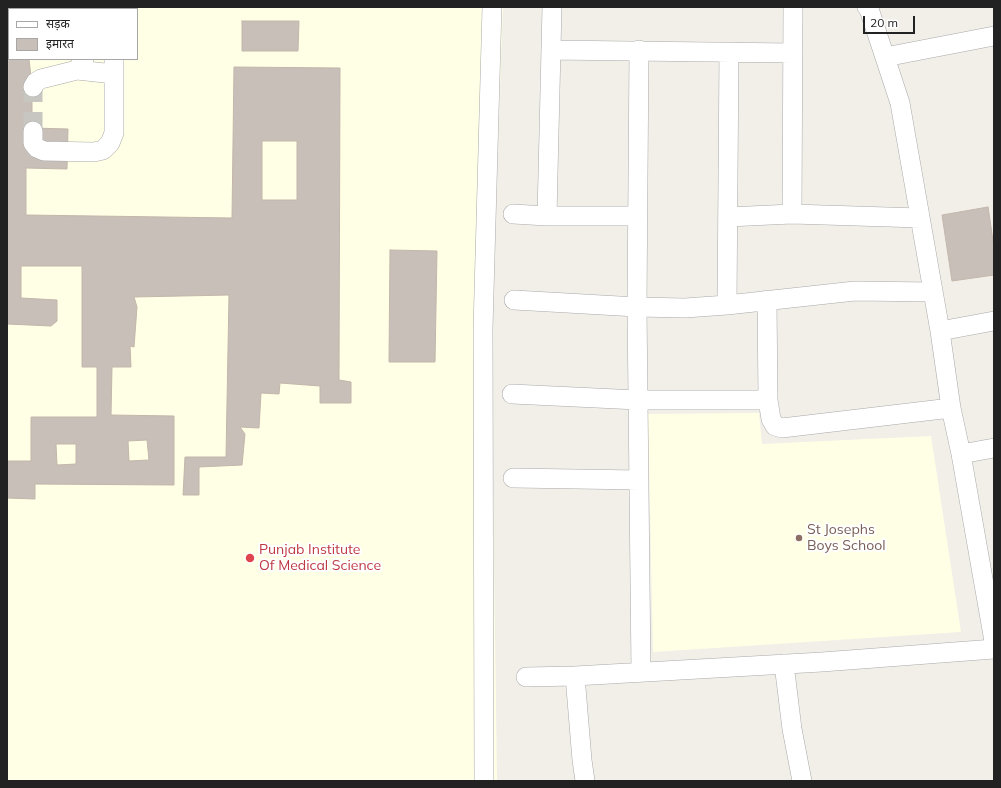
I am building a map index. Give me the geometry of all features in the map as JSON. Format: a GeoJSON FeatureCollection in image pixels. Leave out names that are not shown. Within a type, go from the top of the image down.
{"type":"FeatureCollection","features":[{"type":"Feature","properties":{"kind":"street"},"geometry":{"type":"LineString","coordinates":[[484,781],[483,328],[492,7]]}},
{"type":"Feature","properties":{"kind":"street"},"geometry":{"type":"LineString","coordinates":[[547,216],[552,7]]}},
{"type":"Feature","properties":{"kind":"street"},"geometry":{"type":"LineString","coordinates":[[792,214],[793,7]]}},
{"type":"Feature","properties":{"kind":"street"},"geometry":{"type":"LineString","coordinates":[[867,7],[869,9],[900,103],[940,331],[951,408],[961,454],[994,641]]}},
{"type":"Feature","properties":{"kind":"street"},"geometry":{"type":"LineString","coordinates":[[885,57],[994,36]]}},
{"type":"Feature","properties":{"kind":"street"},"geometry":{"type":"LineString","coordinates":[[551,50],[639,50],[792,54]]}},
{"type":"Feature","properties":{"kind":"street"},"geometry":{"type":"LineString","coordinates":[[639,50],[636,307],[641,672]]}},
{"type":"Feature","properties":{"kind":"street"},"geometry":{"type":"LineString","coordinates":[[727,305],[729,52]]}},
{"type":"Feature","properties":{"kind":"street"},"geometry":{"type":"LineString","coordinates":[[33,87],[36,82],[41,79],[80,64],[114,67],[114,133],[110,143],[103,150],[94,152],[44,152],[37,148],[33,143],[33,131]]}},
{"type":"Feature","properties":{"kind":"street"},"geometry":{"type":"LineString","coordinates":[[513,214],[547,216],[638,216]]}},
{"type":"Feature","properties":{"kind":"street"},"geometry":{"type":"LineString","coordinates":[[728,217],[792,214],[920,218]]}},
{"type":"Feature","properties":{"kind":"street"},"geometry":{"type":"LineString","coordinates":[[514,300],[636,307],[685,308],[855,291],[933,292]]}},
{"type":"Feature","properties":{"kind":"street"},"geometry":{"type":"LineString","coordinates":[[767,300],[768,400],[771,419],[775,426],[782,428],[951,408]]}},
{"type":"Feature","properties":{"kind":"street"},"geometry":{"type":"LineString","coordinates":[[940,331],[994,321]]}},
{"type":"Feature","properties":{"kind":"street"},"geometry":{"type":"LineString","coordinates":[[512,394],[638,400],[768,400]]}},
{"type":"Feature","properties":{"kind":"street"},"geometry":{"type":"LineString","coordinates":[[961,454],[994,448]]}},
{"type":"Feature","properties":{"kind":"street"},"geometry":{"type":"LineString","coordinates":[[513,478],[639,480]]}},
{"type":"Feature","properties":{"kind":"street"},"geometry":{"type":"LineString","coordinates":[[526,677],[575,676],[784,664],[994,649]]}},
{"type":"Feature","properties":{"kind":"street"},"geometry":{"type":"LineString","coordinates":[[784,664],[792,729],[802,781]]}},
{"type":"Feature","properties":{"kind":"street"},"geometry":{"type":"LineString","coordinates":[[575,676],[585,781]]}},
{"type":"Feature","properties":{"kind":"shaded area","name":"Punjab Institute Of Medical Science"},"geometry":{"type":"Polygon","coordinates":[[[7,7],[503,7],[491,336],[497,781],[7,781],[7,7]]]}},
{"type":"Feature","properties":{"kind":"shaded area","name":"St Josephs Boys School"},"geometry":{"type":"Polygon","coordinates":[[[759,413],[762,444],[931,436],[961,632],[653,652],[648,414],[759,413]]]}},
{"type":"Feature","properties":{"kind":"building"},"geometry":{"type":"Polygon","coordinates":[[[242,21],[299,21],[298,51],[242,51],[242,21]]]}},
{"type":"Feature","properties":{"kind":"building"},"geometry":{"type":"Polygon","coordinates":[[[7,25],[8,60],[29,60],[32,86],[32,128],[68,129],[67,169],[26,168],[26,215],[232,218],[234,67],[340,68],[339,380],[351,382],[351,403],[320,403],[320,386],[280,383],[279,394],[261,393],[259,428],[240,427],[245,434],[242,465],[199,467],[199,495],[183,495],[185,457],[226,457],[229,295],[134,297],[137,307],[134,347],[130,346],[131,367],[112,367],[111,415],[174,416],[174,485],[35,484],[35,499],[7,498],[7,461],[31,461],[31,417],[97,417],[97,367],[82,367],[82,266],[21,266],[21,298],[57,300],[57,321],[51,326],[7,324],[7,25]],[[262,141],[262,200],[297,200],[297,141],[262,141]],[[147,440],[128,441],[129,461],[149,460],[147,440]],[[56,444],[57,465],[76,464],[76,444],[56,444]]]}},
{"type":"Feature","properties":{"kind":"building"},"geometry":{"type":"Polygon","coordinates":[[[988,207],[994,247],[994,275],[952,281],[942,215],[988,207]]]}},
{"type":"Feature","properties":{"kind":"building"},"geometry":{"type":"Polygon","coordinates":[[[390,250],[437,251],[435,362],[389,362],[390,250]]]}},
{"type":"Feature","properties":{"kind":"tunnel"},"geometry":{"type":"LineString","coordinates":[[33,87],[33,131]]}},
{"type":"Feature","properties":{"kind":"place","name":"St Josephs Boys School"},"geometry":{"type":"Point","coordinates":[799,538]}},
{"type":"Feature","properties":{"kind":"place","name":"Punjab Institute Of Medical Science"},"geometry":{"type":"Point","coordinates":[250,558]}}]}
